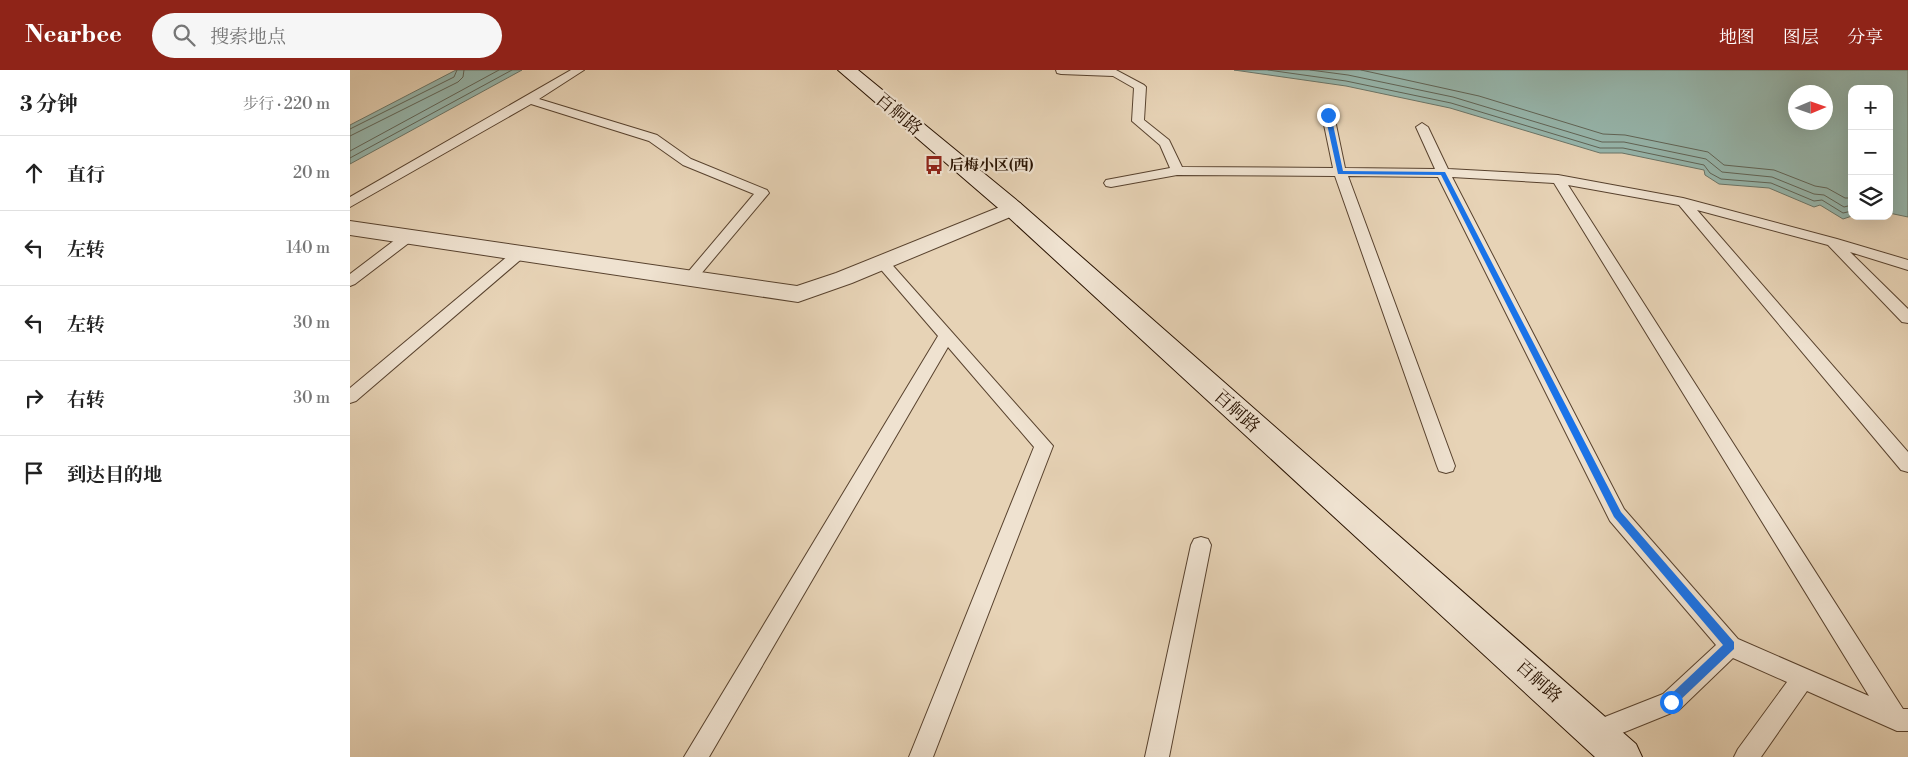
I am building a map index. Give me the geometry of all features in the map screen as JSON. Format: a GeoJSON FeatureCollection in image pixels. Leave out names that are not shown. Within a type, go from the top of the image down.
{"type":"FeatureCollection","features":[{"type":"Feature","properties":{"kind":"street","name":"百舸路"},"geometry":{"type":"LineString","coordinates":[[847,70],[1012,208],[1623,757]]}},
{"type":"Feature","properties":{"kind":"street"},"geometry":{"type":"LineString","coordinates":[[350,228],[798,294],[882,262],[1012,208]]}},
{"type":"Feature","properties":{"kind":"lane"},"geometry":{"type":"LineString","coordinates":[[350,202],[530,100],[579,70]]}},
{"type":"Feature","properties":{"kind":"lane"},"geometry":{"type":"LineString","coordinates":[[1061,71],[1116,73],[1140,88],[1138,121],[1165,143],[1177,172]]}},
{"type":"Feature","properties":{"kind":"lane"},"geometry":{"type":"LineString","coordinates":[[530,100],[653,138],[687,162],[762,193],[690,278]]}},
{"type":"Feature","properties":{"kind":"lane"},"geometry":{"type":"LineString","coordinates":[[1328,115],[1340,173],[1446,466]]}},
{"type":"Feature","properties":{"kind":"lane"},"geometry":{"type":"LineString","coordinates":[[1422,127],[1443,173],[1618,515],[1730,646],[1902,720]]}},
{"type":"Feature","properties":{"kind":"lane"},"geometry":{"type":"LineString","coordinates":[[1111,183],[1177,172],[1443,173],[1558,179],[1683,202],[1832,242],[1908,266]]}},
{"type":"Feature","properties":{"kind":"lane"},"geometry":{"type":"LineString","coordinates":[[1558,179],[1902,720]]}},
{"type":"Feature","properties":{"kind":"lane"},"geometry":{"type":"LineString","coordinates":[[1683,202],[1908,465]]}},
{"type":"Feature","properties":{"kind":"lane"},"geometry":{"type":"LineString","coordinates":[[350,280],[409,236]]}},
{"type":"Feature","properties":{"kind":"lane"},"geometry":{"type":"LineString","coordinates":[[1832,242],[1908,318]]}},
{"type":"Feature","properties":{"kind":"lane"},"geometry":{"type":"LineString","coordinates":[[350,397],[520,253]]}},
{"type":"Feature","properties":{"kind":"lane"},"geometry":{"type":"LineString","coordinates":[[882,262],[1044,446],[921,757]]}},
{"type":"Feature","properties":{"kind":"lane"},"geometry":{"type":"LineString","coordinates":[[696,757],[946,335]]}},
{"type":"Feature","properties":{"kind":"lane"},"geometry":{"type":"LineString","coordinates":[[1157,757],[1201,545]]}},
{"type":"Feature","properties":{"kind":"lane"},"geometry":{"type":"LineString","coordinates":[[1595,732],[1671,702],[1730,646]]}},
{"type":"Feature","properties":{"kind":"lane"},"geometry":{"type":"LineString","coordinates":[[1746,757],[1803,679]]}},
{"type":"Feature","properties":{"kind":"water"},"geometry":{"type":"Polygon","coordinates":[[[456,70],[522,70],[350,164],[350,125],[456,70]]]}},
{"type":"Feature","properties":{"kind":"water"},"geometry":{"type":"Polygon","coordinates":[[[1234,70],[1908,70],[1908,217],[1893,214],[1893,85],[1848,85],[1848,217],[1843,219],[1820,205],[1814,207],[1769,188],[1719,184],[1705,175],[1704,170],[1622,153],[1600,153],[1450,108],[1346,86],[1234,70]]]}},
{"type":"Feature","properties":{"kind":"place","name":"后梅小区(西)"},"geometry":{"type":"Point","coordinates":[934,165]}},
{"type":"Feature","properties":{"kind":"route"},"geometry":{"type":"LineString","coordinates":[[1328,115],[1340,173],[1443,173],[1618,515],[1730,646],[1671,702]]}}]}
